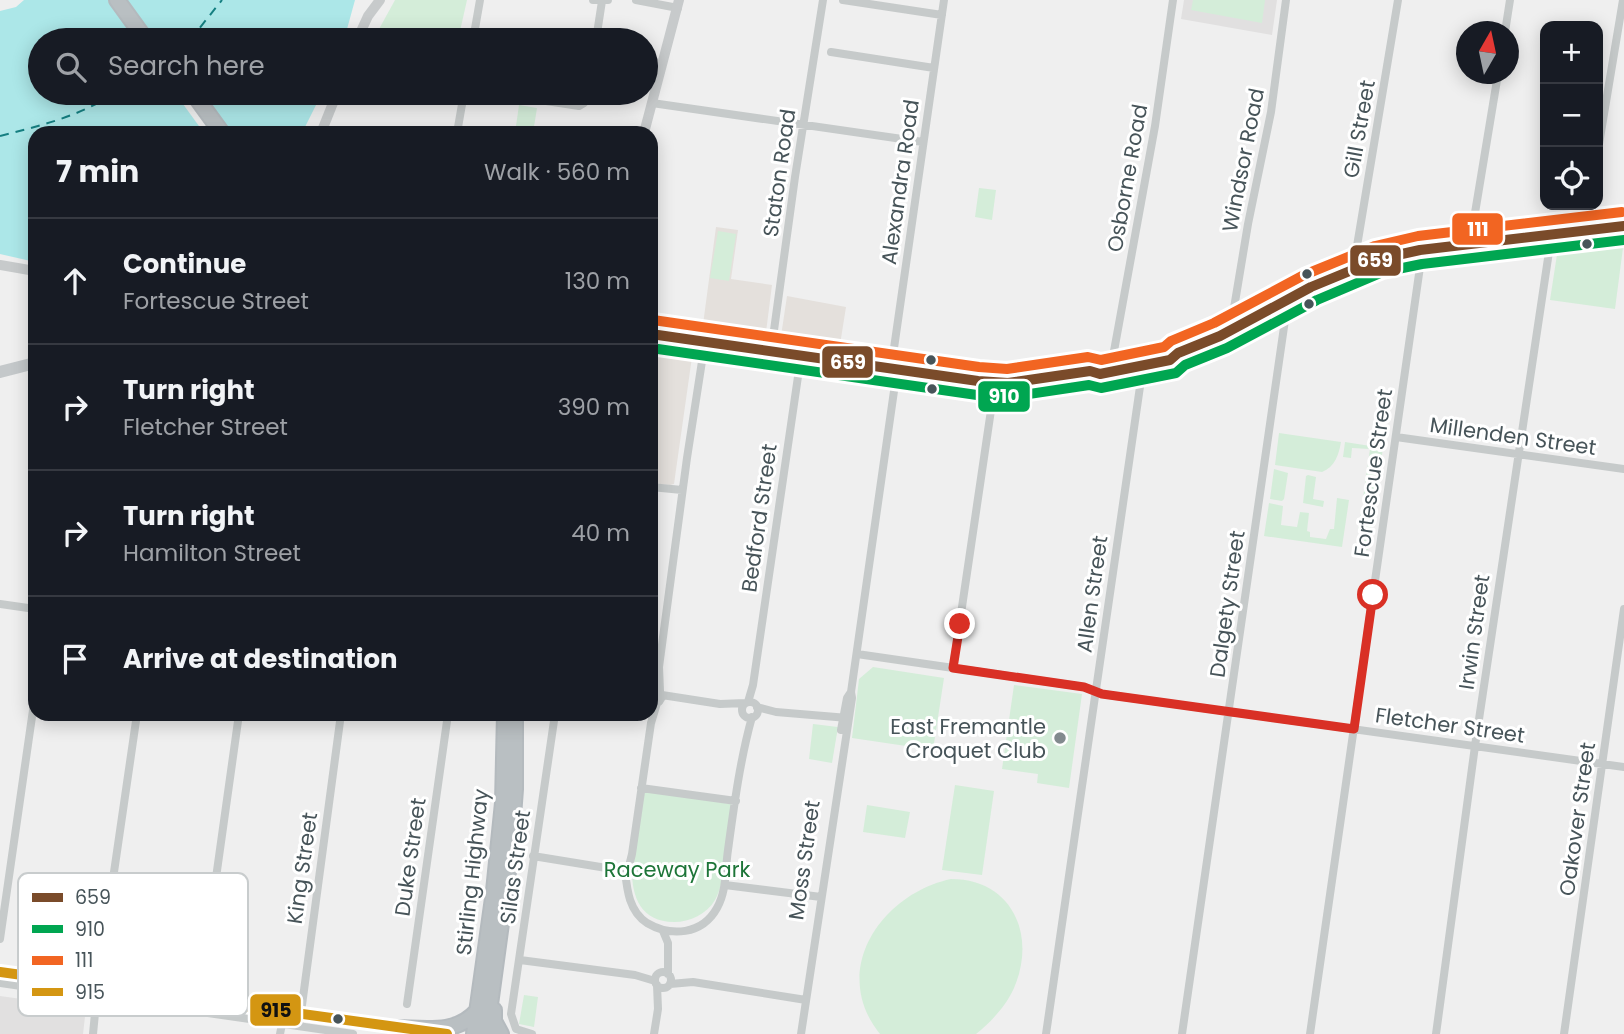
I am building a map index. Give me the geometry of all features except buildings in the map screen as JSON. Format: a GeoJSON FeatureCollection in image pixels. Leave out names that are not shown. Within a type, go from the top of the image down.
{"type":"FeatureCollection","features":[{"type":"Feature","properties":{"kind":"highway"},"geometry":{"type":"LineString","coordinates":[[117,0],[137,28]]}},
{"type":"Feature","properties":{"kind":"highway"},"geometry":{"type":"LineString","coordinates":[[125,0],[145,28]]}},
{"type":"Feature","properties":{"kind":"highway"},"geometry":{"type":"LineString","coordinates":[[193,105],[208,126]]}},
{"type":"Feature","properties":{"kind":"highway"},"geometry":{"type":"LineString","coordinates":[[202,105],[217,126]]}},
{"type":"Feature","properties":{"kind":"highway"},"geometry":{"type":"LineString","coordinates":[[658,335],[995,383],[1090,371],[1100,374],[1170,360],[1178,353],[1239,326],[1361,264],[1420,250],[1624,226]]}},
{"type":"Feature","properties":{"kind":"highway"},"geometry":{"type":"LineString","coordinates":[[1090,371],[1098,365],[1168,352],[1178,353]]}},
{"type":"Feature","properties":{"kind":"highway","name":"Stirling Highway"},"geometry":{"type":"LineString","coordinates":[[474,1034],[503,803],[505,721]]}},
{"type":"Feature","properties":{"kind":"highway","name":"Stirling Highway"},"geometry":{"type":"LineString","coordinates":[[486,1034],[502,922],[515,789],[515,721]]}},
{"type":"Feature","properties":{"kind":"highway"},"geometry":{"type":"LineString","coordinates":[[501,1034],[494,1021],[494,1014],[504,936],[502,922]]}},
{"type":"Feature","properties":{"kind":"highway"},"geometry":{"type":"LineString","coordinates":[[398,1028],[454,1029],[464,1025],[477,1011]]}},
{"type":"Feature","properties":{"kind":"main road"},"geometry":{"type":"LineString","coordinates":[[0,364],[28,358]]}},
{"type":"Feature","properties":{"kind":"main road"},"geometry":{"type":"LineString","coordinates":[[0,372],[28,365]]}},
{"type":"Feature","properties":{"kind":"street"},"geometry":{"type":"LineString","coordinates":[[362,28],[368,16],[383,0]]}},
{"type":"Feature","properties":{"kind":"street"},"geometry":{"type":"LineString","coordinates":[[367,28],[383,0]]}},
{"type":"Feature","properties":{"kind":"street"},"geometry":{"type":"LineString","coordinates":[[475,28],[480,0]]}},
{"type":"Feature","properties":{"kind":"street"},"geometry":{"type":"LineString","coordinates":[[598,28],[601,0]]}},
{"type":"Feature","properties":{"kind":"street"},"geometry":{"type":"LineString","coordinates":[[636,0],[678,4],[658,80]]}},
{"type":"Feature","properties":{"kind":"street","name":"Staton Road"},"geometry":{"type":"LineString","coordinates":[[771,352],[823,0]]}},
{"type":"Feature","properties":{"kind":"street"},"geometry":{"type":"LineString","coordinates":[[843,0],[942,15]]}},
{"type":"Feature","properties":{"kind":"street","name":"Alexandra Road"},"geometry":{"type":"LineString","coordinates":[[894,369],[944,0]]}},
{"type":"Feature","properties":{"kind":"street","name":"Osborne Road"},"geometry":{"type":"LineString","coordinates":[[1115,363],[1114,351],[1155,125],[1173,0]]}},
{"type":"Feature","properties":{"kind":"street","name":"Windsor Road"},"geometry":{"type":"LineString","coordinates":[[1239,326],[1234,316],[1234,308],[1271,112],[1286,0]]}},
{"type":"Feature","properties":{"kind":"street","name":"Gill Street"},"geometry":{"type":"LineString","coordinates":[[1361,264],[1357,246],[1398,0]]}},
{"type":"Feature","properties":{"kind":"street"},"geometry":{"type":"LineString","coordinates":[[1507,21],[1510,0]]}},
{"type":"Feature","properties":{"kind":"street"},"geometry":{"type":"LineString","coordinates":[[1598,147],[1623,0]]}},
{"type":"Feature","properties":{"kind":"street"},"geometry":{"type":"LineString","coordinates":[[831,52],[934,68]]}},
{"type":"Feature","properties":{"kind":"street"},"geometry":{"type":"LineString","coordinates":[[1472,244],[1471,235],[1496,84]]}},
{"type":"Feature","properties":{"kind":"street"},"geometry":{"type":"LineString","coordinates":[[658,104],[923,142]]}},
{"type":"Feature","properties":{"kind":"street"},"geometry":{"type":"LineString","coordinates":[[326,126],[334,105]]}},
{"type":"Feature","properties":{"kind":"street"},"geometry":{"type":"LineString","coordinates":[[458,126],[462,105]]}},
{"type":"Feature","properties":{"kind":"street"},"geometry":{"type":"LineString","coordinates":[[646,126],[651,105]]}},
{"type":"Feature","properties":{"kind":"street"},"geometry":{"type":"LineString","coordinates":[[1586,231],[1588,210]]}},
{"type":"Feature","properties":{"kind":"street","name":"Irwin Street"},"geometry":{"type":"LineString","coordinates":[[1436,1034],[1475,746],[1550,245],[1549,235]]}},
{"type":"Feature","properties":{"kind":"street","name":"Fortescue Street"},"geometry":{"type":"LineString","coordinates":[[1310,1034],[1421,260],[1420,250]]}},
{"type":"Feature","properties":{"kind":"street"},"geometry":{"type":"LineString","coordinates":[[0,265],[28,270]]}},
{"type":"Feature","properties":{"kind":"street"},"geometry":{"type":"LineString","coordinates":[[0,271],[28,271]]}},
{"type":"Feature","properties":{"kind":"street","name":"Dalgety Street"},"geometry":{"type":"LineString","coordinates":[[1182,1034],[1285,320],[1281,304]]}},
{"type":"Feature","properties":{"kind":"street"},"geometry":{"type":"LineString","coordinates":[[658,677],[705,342]]}},
{"type":"Feature","properties":{"kind":"street","name":"Bedford Street"},"geometry":{"type":"LineString","coordinates":[[750,710],[801,356]]}},
{"type":"Feature","properties":{"kind":"street","name":"Allen Street"},"geometry":{"type":"LineString","coordinates":[[1046,1034],[1143,366]]}},
{"type":"Feature","properties":{"kind":"street","name":"Moss Street"},"geometry":{"type":"LineString","coordinates":[[799,1034],[847,698],[851,692],[857,654],[894,369]]}},
{"type":"Feature","properties":{"kind":"street"},"geometry":{"type":"LineString","coordinates":[[953,668],[995,383]]}},
{"type":"Feature","properties":{"kind":"street","name":"Millenden Street"},"geometry":{"type":"LineString","coordinates":[[1396,437],[1624,469]]}},
{"type":"Feature","properties":{"kind":"street"},"geometry":{"type":"LineString","coordinates":[[658,490],[682,492]]}},
{"type":"Feature","properties":{"kind":"street"},"geometry":{"type":"LineString","coordinates":[[0,604],[28,608]]}},
{"type":"Feature","properties":{"kind":"street","name":"Oakover Street"},"geometry":{"type":"LineString","coordinates":[[1564,1034],[1624,609]]}},
{"type":"Feature","properties":{"kind":"street","name":"Fletcher Street"},"geometry":{"type":"LineString","coordinates":[[857,654],[1084,687],[1229,712],[1624,767]]}},
{"type":"Feature","properties":{"kind":"street"},"geometry":{"type":"LineString","coordinates":[[658,696],[750,710],[822,717],[826,721],[845,721]]}},
{"type":"Feature","properties":{"kind":"street"},"geometry":{"type":"LineString","coordinates":[[622,868],[627,894],[644,921],[669,932],[692,930],[710,917],[718,906],[725,885],[750,710]]}},
{"type":"Feature","properties":{"kind":"street"},"geometry":{"type":"LineString","coordinates":[[0,939],[31,721]]}},
{"type":"Feature","properties":{"kind":"street"},"geometry":{"type":"LineString","coordinates":[[115,873],[136,721]]}},
{"type":"Feature","properties":{"kind":"street"},"geometry":{"type":"LineString","coordinates":[[217,873],[239,721]]}},
{"type":"Feature","properties":{"kind":"street","name":"King Street"},"geometry":{"type":"LineString","coordinates":[[299,1026],[340,721]]}},
{"type":"Feature","properties":{"kind":"street","name":"Duke Street"},"geometry":{"type":"LineString","coordinates":[[407,1004],[447,721]]}},
{"type":"Feature","properties":{"kind":"street","name":"Silas Street"},"geometry":{"type":"LineString","coordinates":[[531,1034],[520,1032],[513,1024],[511,1014],[554,721]]}},
{"type":"Feature","properties":{"kind":"street"},"geometry":{"type":"LineString","coordinates":[[533,856],[601,867],[629,866],[651,721]]}},
{"type":"Feature","properties":{"kind":"street"},"geometry":{"type":"LineString","coordinates":[[641,788],[736,801]]}},
{"type":"Feature","properties":{"kind":"street"},"geometry":{"type":"LineString","coordinates":[[725,885],[819,897]]}},
{"type":"Feature","properties":{"kind":"street"},"geometry":{"type":"LineString","coordinates":[[654,1034],[669,932]]}},
{"type":"Feature","properties":{"kind":"street"},"geometry":{"type":"LineString","coordinates":[[520,960],[693,982],[804,1000]]}},
{"type":"Feature","properties":{"kind":"street"},"geometry":{"type":"LineString","coordinates":[[0,972],[18,975]]}},
{"type":"Feature","properties":{"kind":"street"},"geometry":{"type":"LineString","coordinates":[[0,984],[18,987]]}},
{"type":"Feature","properties":{"kind":"street"},"geometry":{"type":"LineString","coordinates":[[248,1008],[447,1034]]}},
{"type":"Feature","properties":{"kind":"street"},"geometry":{"type":"LineString","coordinates":[[281,1034],[284,1013]]}},
{"type":"Feature","properties":{"kind":"street"},"geometry":{"type":"LineString","coordinates":[[93,1034],[96,1016]]}},
{"type":"Feature","properties":{"kind":"street"},"geometry":{"type":"LineString","coordinates":[[225,1016],[353,1034]]}},
{"type":"Feature","properties":{"kind":"shaded area"},"geometry":{"type":"Polygon","coordinates":[[[1184,0],[1277,0],[1272,35],[1181,19],[1184,0]]]}},
{"type":"Feature","properties":{"kind":"shaded area"},"geometry":{"type":"Polygon","coordinates":[[[716,227],[738,230],[731,279],[772,285],[763,341],[702,332],[716,227]]]}},
{"type":"Feature","properties":{"kind":"shaded area"},"geometry":{"type":"Polygon","coordinates":[[[787,296],[846,307],[839,351],[786,343],[781,336],[787,296]]]}},
{"type":"Feature","properties":{"kind":"shaded area"},"geometry":{"type":"Polygon","coordinates":[[[658,346],[688,350],[692,357],[674,484],[658,484],[658,346]]]}},
{"type":"Feature","properties":{"kind":"shaded area"},"geometry":{"type":"Polygon","coordinates":[[[0,996],[18,999],[18,1016],[85,1016],[83,1034],[0,1034],[0,996]]]}},
{"type":"Feature","properties":{"kind":"green space"},"geometry":{"type":"Polygon","coordinates":[[[395,0],[467,0],[461,28],[380,28],[395,0]]]}},
{"type":"Feature","properties":{"kind":"green space"},"geometry":{"type":"Polygon","coordinates":[[[1193,0],[1265,0],[1262,23],[1191,10],[1193,0]]]}},
{"type":"Feature","properties":{"kind":"green space"},"geometry":{"type":"Polygon","coordinates":[[[519,105],[537,108],[534,126],[516,126],[519,105]]]}},
{"type":"Feature","properties":{"kind":"green space"},"geometry":{"type":"Polygon","coordinates":[[[979,188],[996,190],[992,220],[975,217],[979,188]]]}},
{"type":"Feature","properties":{"kind":"green space"},"geometry":{"type":"Polygon","coordinates":[[[718,231],[736,234],[729,281],[710,278],[718,231]]]}},
{"type":"Feature","properties":{"kind":"green space"},"geometry":{"type":"Polygon","coordinates":[[[1624,240],[1615,309],[1550,300],[1558,248],[1624,240]]]}},
{"type":"Feature","properties":{"kind":"green space"},"geometry":{"type":"Polygon","coordinates":[[[1279,433],[1341,442],[1338,455],[1330,467],[1322,472],[1275,465],[1279,433]]]}},
{"type":"Feature","properties":{"kind":"green space"},"geometry":{"type":"Polygon","coordinates":[[[1345,442],[1383,448],[1368,550],[1361,549],[1364,531],[1358,530],[1362,507],[1367,507],[1368,499],[1363,498],[1370,449],[1352,448],[1351,458],[1343,457],[1345,442]]]}},
{"type":"Feature","properties":{"kind":"green space"},"geometry":{"type":"Polygon","coordinates":[[[1274,469],[1288,473],[1282,501],[1270,499],[1274,469]]]}},
{"type":"Feature","properties":{"kind":"green space"},"geometry":{"type":"Polygon","coordinates":[[[1308,475],[1316,477],[1313,499],[1324,501],[1323,507],[1303,503],[1308,475]]]}},
{"type":"Feature","properties":{"kind":"green space"},"geometry":{"type":"Polygon","coordinates":[[[1337,498],[1349,500],[1342,547],[1264,536],[1269,503],[1283,506],[1281,525],[1297,527],[1300,512],[1309,513],[1307,531],[1310,532],[1310,537],[1326,539],[1330,529],[1334,529],[1337,498]]]}},
{"type":"Feature","properties":{"kind":"green space"},"geometry":{"type":"Polygon","coordinates":[[[873,667],[944,678],[933,750],[852,738],[859,679],[873,667]]]}},
{"type":"Feature","properties":{"kind":"green space"},"geometry":{"type":"Polygon","coordinates":[[[1014,685],[1082,694],[1069,788],[1037,783],[1038,774],[1002,769],[1014,685]]]}},
{"type":"Feature","properties":{"kind":"green space"},"geometry":{"type":"Polygon","coordinates":[[[813,724],[838,727],[832,763],[809,759],[813,724]]]}},
{"type":"Feature","properties":{"kind":"green space"},"geometry":{"type":"Polygon","coordinates":[[[955,785],[994,791],[982,875],[942,870],[955,785]]]}},
{"type":"Feature","properties":{"kind":"green space","name":"Raceway Park"},"geometry":{"type":"Polygon","coordinates":[[[643,791],[731,804],[725,867],[719,891],[707,909],[692,919],[674,922],[654,918],[641,907],[634,890],[633,849],[643,791]]]}},
{"type":"Feature","properties":{"kind":"green space"},"geometry":{"type":"Polygon","coordinates":[[[867,805],[910,812],[905,838],[863,832],[867,805]]]}},
{"type":"Feature","properties":{"kind":"green space"},"geometry":{"type":"Polygon","coordinates":[[[951,879],[972,882],[990,889],[1004,900],[1014,914],[1020,930],[1022,949],[1014,988],[998,1013],[976,1034],[880,1034],[866,1010],[860,985],[862,961],[870,939],[884,918],[903,901],[926,887],[951,879]]]}},
{"type":"Feature","properties":{"kind":"green space"},"geometry":{"type":"Polygon","coordinates":[[[524,995],[538,997],[534,1027],[519,1024],[524,995]]]}},
{"type":"Feature","properties":{"kind":"water"},"geometry":{"type":"Polygon","coordinates":[[[24,0],[355,0],[347,28],[28,28],[28,105],[316,105],[306,126],[28,126],[28,260],[0,254],[0,11],[16,7],[24,0]]]}},
{"type":"Feature","properties":{"kind":"pier"},"geometry":{"type":"Polygon","coordinates":[[[184,105],[207,105],[223,126],[199,126],[184,105]]]}},
{"type":"Feature","properties":{"kind":"ferry route"},"geometry":{"type":"LineString","coordinates":[[200,28],[222,0]]}},
{"type":"Feature","properties":{"kind":"ferry route"},"geometry":{"type":"LineString","coordinates":[[38,126],[93,105]]}},
{"type":"Feature","properties":{"kind":"ferry route"},"geometry":{"type":"LineString","coordinates":[[0,136],[28,129]]}},
{"type":"Feature","properties":{"kind":"transit line","name":"111"},"geometry":{"type":"LineString","coordinates":[[658,321],[979,367],[1007,369],[1088,357],[1101,360],[1164,347],[1171,341],[1214,323],[1304,275],[1375,246],[1418,236],[1622,212]]}},
{"type":"Feature","properties":{"kind":"transit line","name":"659"},"geometry":{"type":"LineString","coordinates":[[658,335],[978,381],[1008,383],[1090,371],[1100,374],[1170,360],[1178,353],[1220,336],[1311,287],[1379,259],[1420,250],[1624,226]]}},
{"type":"Feature","properties":{"kind":"transit line","name":"910"},"geometry":{"type":"LineString","coordinates":[[658,349],[977,395],[1009,397],[1089,385],[1101,388],[1176,373],[1185,365],[1227,348],[1317,300],[1383,272],[1422,264],[1624,240]]}},
{"type":"Feature","properties":{"kind":"transit line","name":"915"},"geometry":{"type":"LineString","coordinates":[[0,972],[18,974]]}},
{"type":"Feature","properties":{"kind":"transit line","name":"915"},"geometry":{"type":"LineString","coordinates":[[248,1006],[447,1034]]}},
{"type":"Feature","properties":{"kind":"place","name":"East Fremantle Croquet Club"},"geometry":{"type":"Point","coordinates":[1060,738]}},
{"type":"Feature","properties":{"kind":"route"},"geometry":{"type":"LineString","coordinates":[[960,624],[953,668],[1084,687],[1102,694],[1354,729],[1373,595]]}}]}
